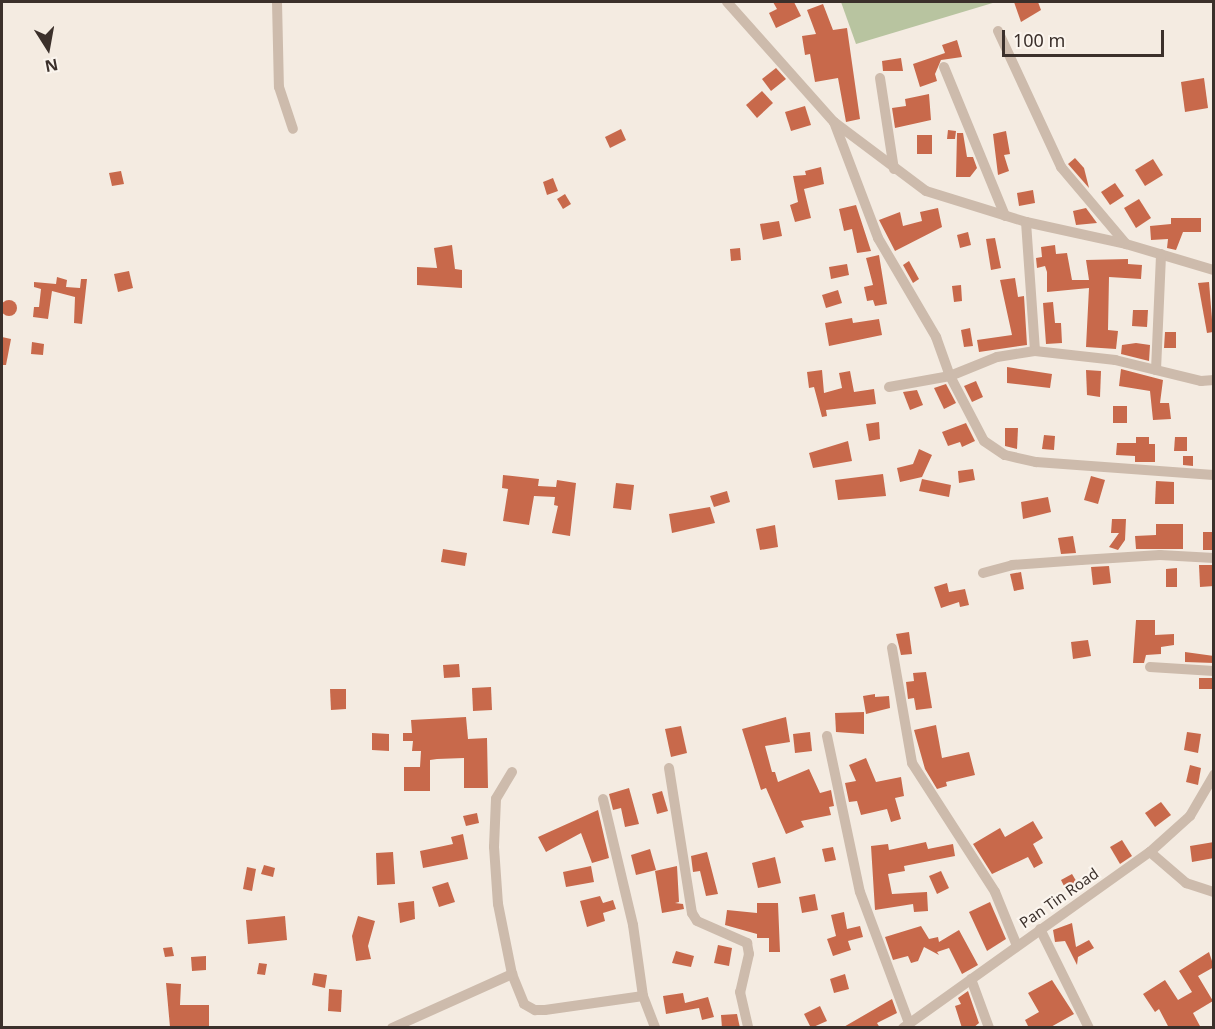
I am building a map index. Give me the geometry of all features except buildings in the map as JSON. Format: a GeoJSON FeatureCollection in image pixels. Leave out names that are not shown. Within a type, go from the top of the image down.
{"type":"FeatureCollection","features":[{"type":"Feature","properties":{"kind":"street"},"geometry":{"type":"LineString","coordinates":[[277,2],[279,87],[293,129]]}},
{"type":"Feature","properties":{"kind":"street"},"geometry":{"type":"LineString","coordinates":[[727,2],[834,122],[926,191],[1026,222],[1126,244],[1214,270]]}},
{"type":"Feature","properties":{"kind":"street"},"geometry":{"type":"LineString","coordinates":[[998,31],[1061,167],[1126,244]]}},
{"type":"Feature","properties":{"kind":"street"},"geometry":{"type":"LineString","coordinates":[[944,67],[1005,216]]}},
{"type":"Feature","properties":{"kind":"street"},"geometry":{"type":"LineString","coordinates":[[880,78],[894,169]]}},
{"type":"Feature","properties":{"kind":"street"},"geometry":{"type":"LineString","coordinates":[[834,122],[878,238],[936,336],[950,376],[984,441],[1005,455],[1036,462],[1214,475]]}},
{"type":"Feature","properties":{"kind":"street"},"geometry":{"type":"LineString","coordinates":[[1026,222],[1035,351]]}},
{"type":"Feature","properties":{"kind":"street"},"geometry":{"type":"LineString","coordinates":[[1155,370],[1161,254]]}},
{"type":"Feature","properties":{"kind":"street"},"geometry":{"type":"LineString","coordinates":[[889,387],[950,376],[996,357],[1035,351],[1115,360],[1155,370],[1214,380]]}},
{"type":"Feature","properties":{"kind":"street"},"geometry":{"type":"LineString","coordinates":[[983,573],[1012,565],[1092,559],[1160,555],[1214,558]]}},
{"type":"Feature","properties":{"kind":"street"},"geometry":{"type":"LineString","coordinates":[[892,648],[912,763],[995,892],[1017,946]]}},
{"type":"Feature","properties":{"kind":"street"},"geometry":{"type":"LineString","coordinates":[[1150,667],[1214,671]]}},
{"type":"Feature","properties":{"kind":"street"},"geometry":{"type":"LineString","coordinates":[[827,736],[860,892],[906,1025]]}},
{"type":"Feature","properties":{"kind":"street"},"geometry":{"type":"LineString","coordinates":[[669,768],[692,913],[697,921],[747,943],[749,954],[740,993],[748,1028]]}},
{"type":"Feature","properties":{"kind":"street"},"geometry":{"type":"LineString","coordinates":[[512,772],[496,799],[494,848],[498,904],[512,974],[524,1004],[534,1010],[643,996]]}},
{"type":"Feature","properties":{"kind":"street","name":"Pan Tin Road"},"geometry":{"type":"LineString","coordinates":[[906,1025],[1150,852],[1190,816],[1214,775]]}},
{"type":"Feature","properties":{"kind":"street"},"geometry":{"type":"LineString","coordinates":[[603,799],[633,925],[643,996],[656,1028]]}},
{"type":"Feature","properties":{"kind":"street"},"geometry":{"type":"LineString","coordinates":[[1150,852],[1186,883],[1214,892]]}},
{"type":"Feature","properties":{"kind":"street"},"geometry":{"type":"LineString","coordinates":[[1040,929],[1089,1028]]}},
{"type":"Feature","properties":{"kind":"street"},"geometry":{"type":"LineString","coordinates":[[392,1028],[512,974]]}},
{"type":"Feature","properties":{"kind":"street"},"geometry":{"type":"LineString","coordinates":[[971,979],[988,1028]]}},
{"type":"Feature","properties":{"kind":"green space"},"geometry":{"type":"Polygon","coordinates":[[[841,2],[996,2],[856,44],[841,2]]]}}]}
